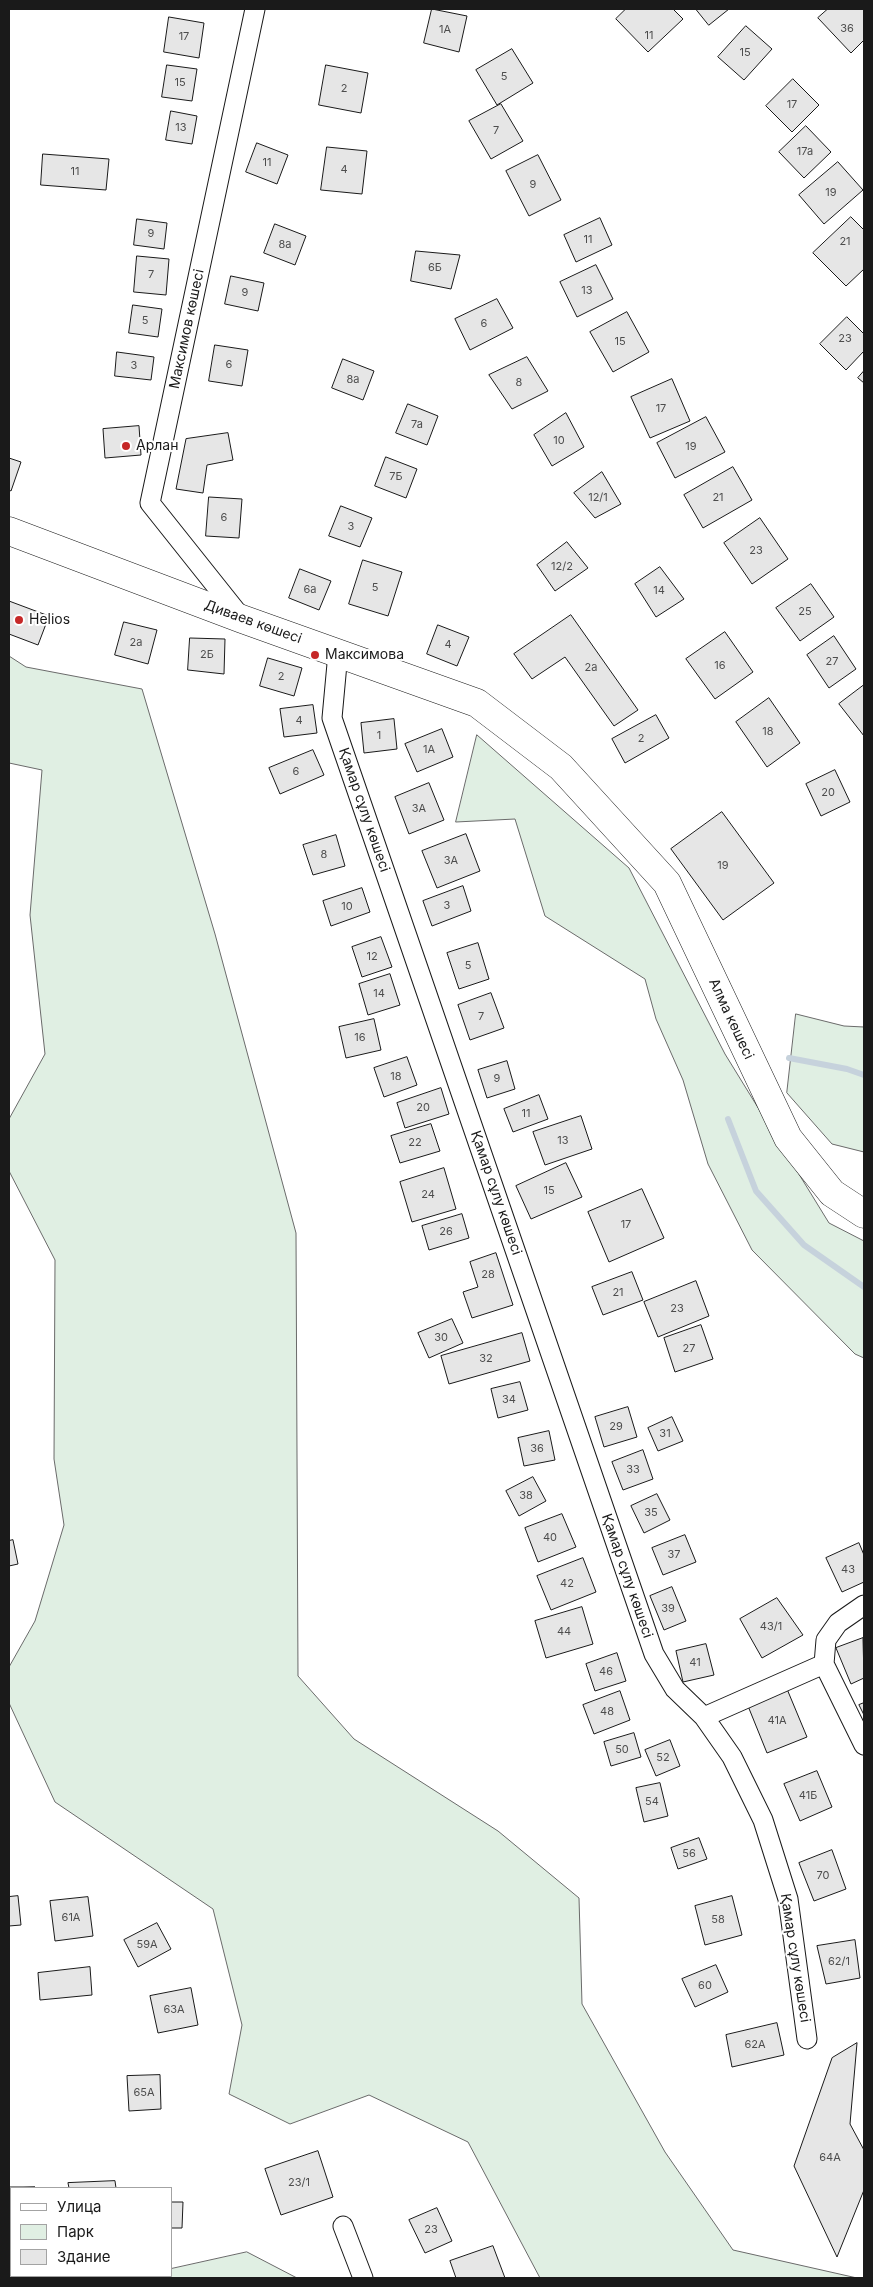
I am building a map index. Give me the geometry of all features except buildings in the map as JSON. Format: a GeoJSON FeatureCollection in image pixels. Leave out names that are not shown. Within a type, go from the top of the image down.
{"type":"FeatureCollection","features":[{"type":"Feature","properties":{"kind":"street","name":"Максимов көшесі"},"geometry":{"type":"LineString","coordinates":[[242,619],[150,503],[255,9]]}},
{"type":"Feature","properties":{"kind":"street","name":"Диваев көшесі"},"geometry":{"type":"LineString","coordinates":[[9,531],[242,619],[477,703],[561,767],[606,816]]}},
{"type":"Feature","properties":{"kind":"street","name":"Қамар сұлу көшесі"},"geometry":{"type":"LineString","coordinates":[[338,653],[332,718],[654,1654],[675,1689],[704,1717],[732,1756],[763,1820],[788,1899],[807,2039]]}},
{"type":"Feature","properties":{"kind":"street","name":"Алма көшесі"},"geometry":{"type":"LineString","coordinates":[[606,816],[667,883],[788,1138],[832,1193],[864,1214]]}},
{"type":"Feature","properties":{"kind":"street"},"geometry":{"type":"LineString","coordinates":[[864,1606],[838,1623],[826,1640],[824,1664],[864,1745]]}},
{"type":"Feature","properties":{"kind":"street"},"geometry":{"type":"LineString","coordinates":[[704,1717],[824,1664]]}},
{"type":"Feature","properties":{"kind":"street"},"geometry":{"type":"LineString","coordinates":[[343,2226],[363,2278]]}},
{"type":"Feature","properties":{"kind":"green space"},"geometry":{"type":"Polygon","coordinates":[[[9,656],[26,667],[142,689],[215,934],[296,1233],[298,1676],[354,1739],[498,1831],[579,1898],[582,2004],[665,2152],[733,2250],[857,2278],[540,2278],[468,2142],[369,2095],[290,2124],[229,2094],[242,2025],[213,1909],[55,1802],[9,1703],[9,1667],[35,1621],[64,1525],[54,1459],[55,1260],[9,1171],[9,1119],[45,1054],[30,915],[42,770],[9,763],[9,656]]]}},
{"type":"Feature","properties":{"kind":"green space"},"geometry":{"type":"Polygon","coordinates":[[[477,735],[629,868],[725,1054],[829,1223],[864,1241],[864,1358],[855,1354],[752,1250],[708,1164],[683,1080],[656,1019],[645,979],[545,916],[515,819],[456,822],[477,735]]]}},
{"type":"Feature","properties":{"kind":"green space"},"geometry":{"type":"Polygon","coordinates":[[[796,1014],[844,1026],[864,1027],[864,1152],[832,1144],[787,1093],[796,1014]]]}},
{"type":"Feature","properties":{"kind":"green space"},"geometry":{"type":"Polygon","coordinates":[[[247,2252],[297,2278],[135,2278],[172,2277],[172,2269],[247,2252]]]}},
{"type":"Feature","properties":{"kind":"waterway"},"geometry":{"type":"LineString","coordinates":[[789,1058],[847,1069],[864,1075]]}},
{"type":"Feature","properties":{"kind":"waterway"},"geometry":{"type":"LineString","coordinates":[[728,1119],[756,1191],[804,1245],[864,1287]]}},
{"type":"Feature","properties":{"kind":"place","name":"Арлан"},"geometry":{"type":"Point","coordinates":[126,446]}},
{"type":"Feature","properties":{"kind":"place","name":"Helios"},"geometry":{"type":"Point","coordinates":[19,620]}},
{"type":"Feature","properties":{"kind":"place","name":"Максимова"},"geometry":{"type":"Point","coordinates":[315,655]}}]}
